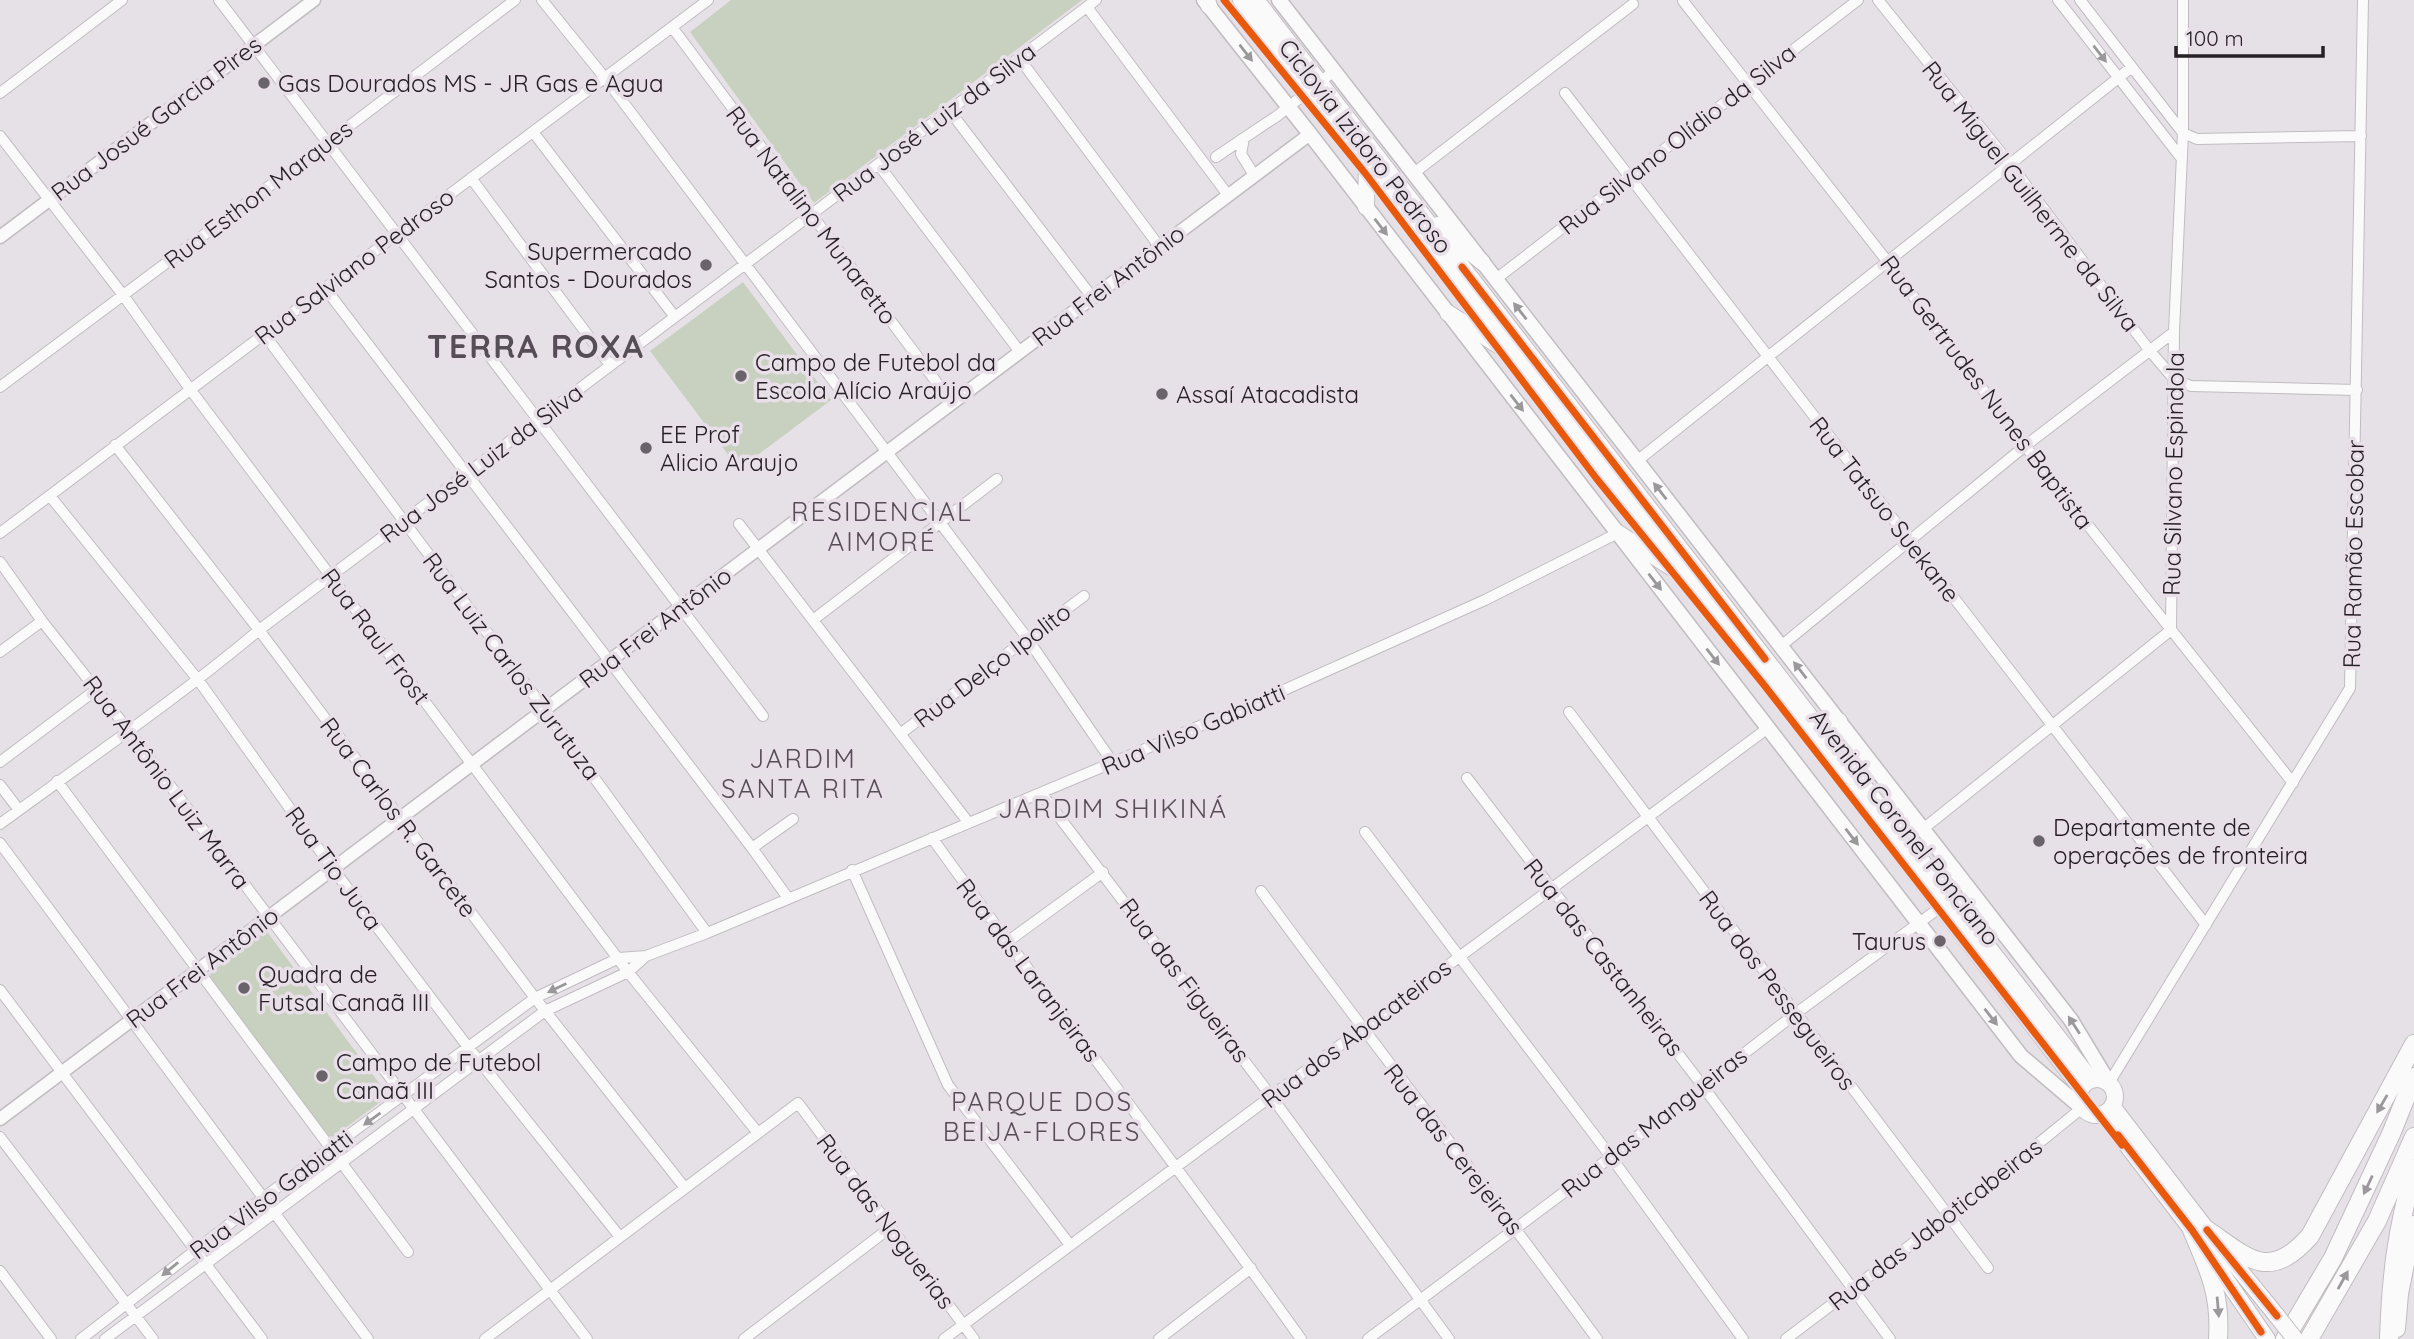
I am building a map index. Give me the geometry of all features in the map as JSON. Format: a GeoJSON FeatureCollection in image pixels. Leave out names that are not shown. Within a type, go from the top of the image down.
{"type":"FeatureCollection","features":[{"type":"Feature","properties":{"kind":"highway"},"geometry":{"type":"LineString","coordinates":[[2199,1230],[2258,1261],[2283,1261],[2297,1251],[2310,1236],[2414,1044]]}},
{"type":"Feature","properties":{"kind":"highway"},"geometry":{"type":"LineString","coordinates":[[2285,1339],[2333,1258],[2391,1135],[2414,1077]]}},
{"type":"Feature","properties":{"kind":"highway"},"geometry":{"type":"LineString","coordinates":[[2309,1339],[2377,1220],[2414,1137]]}},
{"type":"Feature","properties":{"kind":"highway"},"geometry":{"type":"LineString","coordinates":[[2389,1339],[2395,1246],[2414,1169]]}},
{"type":"Feature","properties":{"kind":"highway"},"geometry":{"type":"LineString","coordinates":[[2199,1230],[2214,1283],[2219,1320],[2218,1339]]}},
{"type":"Feature","properties":{"kind":"main road"},"geometry":{"type":"LineString","coordinates":[[1241,0],[1416,207],[1765,659],[1823,743],[1876,802],[2086,1084]]}},
{"type":"Feature","properties":{"kind":"main road"},"geometry":{"type":"LineString","coordinates":[[1255,0],[1315,86]]}},
{"type":"Feature","properties":{"kind":"main road"},"geometry":{"type":"LineString","coordinates":[[1279,0],[2071,1020],[2115,1091],[2107,1110]]}},
{"type":"Feature","properties":{"kind":"main road"},"geometry":{"type":"LineString","coordinates":[[1207,2],[2021,1056],[2091,1114],[2107,1110]]}},
{"type":"Feature","properties":{"kind":"main road"},"geometry":{"type":"LineString","coordinates":[[1341,119],[1367,163],[1518,358]]}},
{"type":"Feature","properties":{"kind":"main road"},"geometry":{"type":"LineString","coordinates":[[1366,207],[1367,163]]}},
{"type":"Feature","properties":{"kind":"main road"},"geometry":{"type":"LineString","coordinates":[[1416,207],[1482,262]]}},
{"type":"Feature","properties":{"kind":"main road"},"geometry":{"type":"LineString","coordinates":[[1448,313],[1518,358]]}},
{"type":"Feature","properties":{"kind":"main road","name":"Avenida Coronel Ponciano"},"geometry":{"type":"LineString","coordinates":[[1518,358],[1686,576],[1823,743],[1942,906],[2086,1084]]}},
{"type":"Feature","properties":{"kind":"main road"},"geometry":{"type":"LineString","coordinates":[[1618,533],[1672,570],[1686,576]]}},
{"type":"Feature","properties":{"kind":"main road"},"geometry":{"type":"LineString","coordinates":[[1823,743],[1839,721]]}},
{"type":"Feature","properties":{"kind":"main road"},"geometry":{"type":"LineString","coordinates":[[1876,802],[1923,829]]}},
{"type":"Feature","properties":{"kind":"main road"},"geometry":{"type":"LineString","coordinates":[[2082,1108],[2079,1098],[2086,1084],[2101,1079],[2109,1083]]}},
{"type":"Feature","properties":{"kind":"main road"},"geometry":{"type":"LineString","coordinates":[[2107,1110],[2199,1230],[2295,1339]]}},
{"type":"Feature","properties":{"kind":"main road"},"geometry":{"type":"LineString","coordinates":[[2397,1339],[2400,1294],[2414,1224]]}},
{"type":"Feature","properties":{"kind":"main road"},"geometry":{"type":"LineString","coordinates":[[2199,1230],[2264,1336]]}},
{"type":"Feature","properties":{"kind":"street"},"geometry":{"type":"LineString","coordinates":[[0,93],[122,0]]}},
{"type":"Feature","properties":{"kind":"street"},"geometry":{"type":"LineString","coordinates":[[219,0],[763,716]]}},
{"type":"Feature","properties":{"kind":"street","name":"Rua Josué Garcia Pires"},"geometry":{"type":"LineString","coordinates":[[0,237],[314,0]]}},
{"type":"Feature","properties":{"kind":"street","name":"Rua Esthon Marques"},"geometry":{"type":"LineString","coordinates":[[0,387],[514,0]]}},
{"type":"Feature","properties":{"kind":"street"},"geometry":{"type":"LineString","coordinates":[[542,0],[605,78],[1027,638],[1113,763]]}},
{"type":"Feature","properties":{"kind":"street","name":"Rua Salviano Pedroso"},"geometry":{"type":"LineString","coordinates":[[0,533],[708,0]]}},
{"type":"Feature","properties":{"kind":"street","name":"Rua José Luiz da Silva"},"geometry":{"type":"LineString","coordinates":[[0,824],[199,681],[259,630],[330,576],[1096,0]]}},
{"type":"Feature","properties":{"kind":"street","name":"Rua Silvano Olídio da Silva"},"geometry":{"type":"LineString","coordinates":[[1496,279],[1858,0]]}},
{"type":"Feature","properties":{"kind":"street","name":"Rua Miguel Guilherme da Silva"},"geometry":{"type":"LineString","coordinates":[[1878,0],[2010,164],[2150,351],[2174,379]]}},
{"type":"Feature","properties":{"kind":"street"},"geometry":{"type":"LineString","coordinates":[[2058,0],[2182,159]]}},
{"type":"Feature","properties":{"kind":"street"},"geometry":{"type":"LineString","coordinates":[[2080,0],[2183,133],[2197,139],[2361,136]]}},
{"type":"Feature","properties":{"kind":"street","name":"Rua Silvano Espindola"},"geometry":{"type":"LineString","coordinates":[[1923,829],[2171,630],[2174,331],[2183,133],[2183,0]]}},
{"type":"Feature","properties":{"kind":"street","name":"Rua Ramão Escobar"},"geometry":{"type":"LineString","coordinates":[[2109,1083],[2350,688],[2363,0]]}},
{"type":"Feature","properties":{"kind":"street","name":"Rua Gertrudes Nunes Baptista"},"geometry":{"type":"LineString","coordinates":[[1683,1],[1887,262],[2025,446],[2293,783]]}},
{"type":"Feature","properties":{"kind":"street"},"geometry":{"type":"LineString","coordinates":[[1414,173],[1633,4]]}},
{"type":"Feature","properties":{"kind":"street"},"geometry":{"type":"LineString","coordinates":[[1087,7],[1228,195]]}},
{"type":"Feature","properties":{"kind":"street","name":"Rua Natalino Munaretto"},"geometry":{"type":"LineString","coordinates":[[672,27],[952,403]]}},
{"type":"Feature","properties":{"kind":"street"},"geometry":{"type":"LineString","coordinates":[[1019,58],[1159,246]]}},
{"type":"Feature","properties":{"kind":"street"},"geometry":{"type":"LineString","coordinates":[[1637,461],[2132,67]]}},
{"type":"Feature","properties":{"kind":"street"},"geometry":{"type":"LineString","coordinates":[[1216,157],[1289,107],[1334,71]]}},
{"type":"Feature","properties":{"kind":"street","name":"Rua Tatsuo Suekane"},"geometry":{"type":"LineString","coordinates":[[1565,93],[2206,925]]}},
{"type":"Feature","properties":{"kind":"street"},"geometry":{"type":"LineString","coordinates":[[949,110],[1092,297]]}},
{"type":"Feature","properties":{"kind":"street"},"geometry":{"type":"LineString","coordinates":[[533,132],[675,317]]}},
{"type":"Feature","properties":{"kind":"street","name":"Rua Frei Antônio"},"geometry":{"type":"LineString","coordinates":[[0,1119],[1310,134]]}},
{"type":"Feature","properties":{"kind":"street","name":"Rua Raul Frost"},"geometry":{"type":"LineString","coordinates":[[0,136],[123,295],[190,389],[628,972],[758,1133]]}},
{"type":"Feature","properties":{"kind":"street"},"geometry":{"type":"LineString","coordinates":[[1244,138],[1241,154],[1254,175]]}},
{"type":"Feature","properties":{"kind":"street"},"geometry":{"type":"LineString","coordinates":[[878,164],[1020,352]]}},
{"type":"Feature","properties":{"kind":"street"},"geometry":{"type":"LineString","coordinates":[[471,178],[610,365]]}},
{"type":"Feature","properties":{"kind":"street"},"geometry":{"type":"LineString","coordinates":[[325,288],[788,898]]}},
{"type":"Feature","properties":{"kind":"street"},"geometry":{"type":"LineString","coordinates":[[1781,646],[2025,446],[2174,331]]}},
{"type":"Feature","properties":{"kind":"street","name":"Rua Luiz Carlos Zurutuza"},"geometry":{"type":"LineString","coordinates":[[264,334],[545,710],[707,933]]}},
{"type":"Feature","properties":{"kind":"street"},"geometry":{"type":"LineString","coordinates":[[2174,379],[2191,386],[2357,390]]}},
{"type":"Feature","properties":{"kind":"street","name":"Rua Carlos R. Garcete"},"geometry":{"type":"LineString","coordinates":[[115,445],[259,630],[545,1012],[685,1188]]}},
{"type":"Feature","properties":{"kind":"street"},"geometry":{"type":"LineString","coordinates":[[813,620],[997,479]]}},
{"type":"Feature","properties":{"kind":"street","name":"Rua Tio Juca"},"geometry":{"type":"LineString","coordinates":[[50,496],[199,681],[332,869],[468,1047],[620,1237]]}},
{"type":"Feature","properties":{"kind":"street"},"geometry":{"type":"LineString","coordinates":[[739,524],[968,822]]}},
{"type":"Feature","properties":{"kind":"street","name":"Rua Vilso Gabiatti"},"geometry":{"type":"LineString","coordinates":[[81,1339],[263,1198],[535,998],[619,958],[646,956],[707,933],[1264,699],[1485,600],[1618,533]]}},
{"type":"Feature","properties":{"kind":"street","name":"Rua Antônio Luiz Marra"},"geometry":{"type":"LineString","coordinates":[[0,562],[587,1339]]}},
{"type":"Feature","properties":{"kind":"street","name":"Rua Delço Ipolito"},"geometry":{"type":"LineString","coordinates":[[900,734],[1084,596]]}},
{"type":"Feature","properties":{"kind":"street"},"geometry":{"type":"LineString","coordinates":[[0,652],[42,621]]}},
{"type":"Feature","properties":{"kind":"street"},"geometry":{"type":"LineString","coordinates":[[0,762],[97,689]]}},
{"type":"Feature","properties":{"kind":"street","name":"Rua dos Pessegueiros"},"geometry":{"type":"LineString","coordinates":[[1569,712],[1988,1268]]}},
{"type":"Feature","properties":{"kind":"street","name":"Rua dos Abacateiros"},"geometry":{"type":"LineString","coordinates":[[944,1339],[1768,728]]}},
{"type":"Feature","properties":{"kind":"street","name":"Rua das Castanheiras"},"geometry":{"type":"LineString","coordinates":[[1467,778],[1702,1085],[1890,1339]]}},
{"type":"Feature","properties":{"kind":"street"},"geometry":{"type":"LineString","coordinates":[[57,781],[408,1252]]}},
{"type":"Feature","properties":{"kind":"street"},"geometry":{"type":"LineString","coordinates":[[0,785],[19,810]]}},
{"type":"Feature","properties":{"kind":"street","name":"Rua das Figueiras"},"geometry":{"type":"LineString","coordinates":[[1041,793],[1272,1096],[1449,1339]]}},
{"type":"Feature","properties":{"kind":"street"},"geometry":{"type":"LineString","coordinates":[[752,848],[793,819]]}},
{"type":"Feature","properties":{"kind":"street"},"geometry":{"type":"LineString","coordinates":[[1365,832],[1611,1157],[1743,1339]]}},
{"type":"Feature","properties":{"kind":"street","name":"Rua das Laranjeiras"},"geometry":{"type":"LineString","coordinates":[[932,838],[1007,942],[1177,1166],[1301,1339]]}},
{"type":"Feature","properties":{"kind":"street"},"geometry":{"type":"LineString","coordinates":[[0,843],[368,1339]]}},
{"type":"Feature","properties":{"kind":"street"},"geometry":{"type":"LineString","coordinates":[[852,870],[948,1085],[1070,1245]]}},
{"type":"Feature","properties":{"kind":"street"},"geometry":{"type":"LineString","coordinates":[[1007,942],[1103,872]]}},
{"type":"Feature","properties":{"kind":"street","name":"Rua das Cerejeiras"},"geometry":{"type":"LineString","coordinates":[[1261,891],[1597,1339]]}},
{"type":"Feature","properties":{"kind":"street","name":"Rua das Mangueiras"},"geometry":{"type":"LineString","coordinates":[[1368,1339],[1611,1157],[1795,1014],[1942,906]]}},
{"type":"Feature","properties":{"kind":"street","name":"Rua Vilso Gabiatti"},"geometry":{"type":"LineString","coordinates":[[105,1339],[545,1012],[628,972],[646,956]]}},
{"type":"Feature","properties":{"kind":"street"},"geometry":{"type":"LineString","coordinates":[[0,990],[262,1339]]}},
{"type":"Feature","properties":{"kind":"street","name":"Rua das Noguerias"},"geometry":{"type":"LineString","coordinates":[[758,1133],[798,1102],[974,1339]]}},
{"type":"Feature","properties":{"kind":"street","name":"Rua das Jaboticabeiras"},"geometry":{"type":"LineString","coordinates":[[1786,1339],[1949,1216],[2082,1108]]}},
{"type":"Feature","properties":{"kind":"street"},"geometry":{"type":"LineString","coordinates":[[485,1339],[758,1133]]}},
{"type":"Feature","properties":{"kind":"street"},"geometry":{"type":"LineString","coordinates":[[0,1137],[153,1339]]}},
{"type":"Feature","properties":{"kind":"street"},"geometry":{"type":"LineString","coordinates":[[744,1339],[891,1227]]}},
{"type":"Feature","properties":{"kind":"street"},"geometry":{"type":"LineString","coordinates":[[1159,1339],[1251,1268]]}},
{"type":"Feature","properties":{"kind":"street"},"geometry":{"type":"LineString","coordinates":[[0,1270],[51,1339]]}},
{"type":"Feature","properties":{"kind":"green space"},"geometry":{"type":"Polygon","coordinates":[[[731,0],[1082,0],[814,203],[690,32],[731,0]]]}},
{"type":"Feature","properties":{"kind":"green space","name":"Campo de Futebol da Escola Alício Araújo"},"geometry":{"type":"Polygon","coordinates":[[[743,282],[831,400],[739,469],[650,351],[743,282]]]}},
{"type":"Feature","properties":{"kind":"green space"},"geometry":{"type":"Polygon","coordinates":[[[264,932],[268,933],[387,1094],[387,1097],[333,1137],[325,1135],[210,977],[211,972],[264,932]]]}},
{"type":"Feature","properties":{"kind":"cycle path","name":"Ciclovia Izidoro Pedroso"},"geometry":{"type":"LineString","coordinates":[[1224,0],[1365,173],[1596,478],[1764,685],[2122,1145]]}},
{"type":"Feature","properties":{"kind":"cycle path"},"geometry":{"type":"LineString","coordinates":[[1462,267],[1765,659]]}},
{"type":"Feature","properties":{"kind":"cycle path"},"geometry":{"type":"LineString","coordinates":[[2118,1135],[2192,1230],[2261,1332]]}},
{"type":"Feature","properties":{"kind":"cycle path"},"geometry":{"type":"LineString","coordinates":[[2207,1230],[2277,1316]]}},
{"type":"Feature","properties":{"kind":"place","name":"Gas Dourados MS - JR Gas e Agua"},"geometry":{"type":"Point","coordinates":[264,83]}},
{"type":"Feature","properties":{"kind":"place","name":"Supermercado Santos - Dourados"},"geometry":{"type":"Point","coordinates":[706,265]}},
{"type":"Feature","properties":{"kind":"place","name":"Campo de Futebol da Escola Alício Araújo"},"geometry":{"type":"Point","coordinates":[741,376]}},
{"type":"Feature","properties":{"kind":"place","name":"Assaí Atacadista"},"geometry":{"type":"Point","coordinates":[1162,394]}},
{"type":"Feature","properties":{"kind":"place","name":"EE Prof Alicio Araujo"},"geometry":{"type":"Point","coordinates":[646,448]}},
{"type":"Feature","properties":{"kind":"place","name":"Departamente de operações de fronteira"},"geometry":{"type":"Point","coordinates":[2039,841]}},
{"type":"Feature","properties":{"kind":"place","name":"Taurus"},"geometry":{"type":"Point","coordinates":[1940,941]}},
{"type":"Feature","properties":{"kind":"place","name":"Quadra de Futsal Canaã III"},"geometry":{"type":"Point","coordinates":[244,988]}},
{"type":"Feature","properties":{"kind":"place","name":"Campo de Futebol Canaã III"},"geometry":{"type":"Point","coordinates":[322,1076]}},
{"type":"Feature","properties":{"kind":"district","name":"TERRA ROXA"},"geometry":{"type":"Point","coordinates":[536,346]}},
{"type":"Feature","properties":{"kind":"district","name":"RESIDENCIAL AIMORÉ"},"geometry":{"type":"Point","coordinates":[882,526]}},
{"type":"Feature","properties":{"kind":"district","name":"JARDIM SANTA RITA"},"geometry":{"type":"Point","coordinates":[803,773]}},
{"type":"Feature","properties":{"kind":"district","name":"JARDIM SHIKINÁ"},"geometry":{"type":"Point","coordinates":[1113,808]}},
{"type":"Feature","properties":{"kind":"district","name":"PARQUE DOS BEIJA-FLORES"},"geometry":{"type":"Point","coordinates":[1042,1116]}}]}
